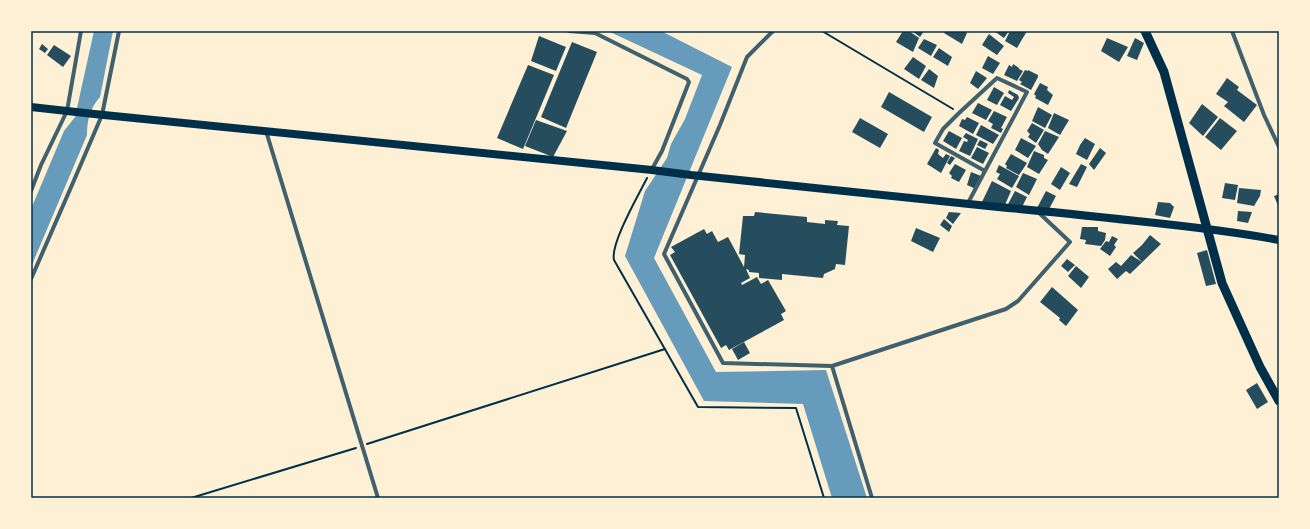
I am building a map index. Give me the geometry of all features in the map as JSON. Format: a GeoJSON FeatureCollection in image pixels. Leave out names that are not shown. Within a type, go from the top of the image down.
{"type":"FeatureCollection","features":[{"type":"Feature","properties":{"kind":"main road"},"geometry":{"type":"LineString","coordinates":[[1145,31],[1164,72],[1222,283],[1260,367],[1279,400]]}},
{"type":"Feature","properties":{"kind":"main road"},"geometry":{"type":"LineString","coordinates":[[31,106],[1206,228],[1279,240]]}},
{"type":"Feature","properties":{"kind":"street"},"geometry":{"type":"LineString","coordinates":[[31,191],[41,165],[70,111],[81,31]]}},
{"type":"Feature","properties":{"kind":"street"},"geometry":{"type":"LineString","coordinates":[[31,279],[72,185],[98,114],[120,31]]}},
{"type":"Feature","properties":{"kind":"street"},"geometry":{"type":"LineString","coordinates":[[569,31],[595,33],[687,79],[689,82],[655,171]]}},
{"type":"Feature","properties":{"kind":"street"},"geometry":{"type":"LineString","coordinates":[[773,31],[747,57],[720,125],[694,175],[664,254],[723,363],[832,366],[1006,309],[1018,301],[1070,242],[1035,210]]}},
{"type":"Feature","properties":{"kind":"street"},"geometry":{"type":"LineString","coordinates":[[1232,31],[1264,115],[1279,147]]}},
{"type":"Feature","properties":{"kind":"street"},"geometry":{"type":"LineString","coordinates":[[968,204],[1027,92],[997,78],[943,129],[935,143],[985,171]]}},
{"type":"Feature","properties":{"kind":"street"},"geometry":{"type":"LineString","coordinates":[[266,131],[378,498]]}},
{"type":"Feature","properties":{"kind":"street"},"geometry":{"type":"LineString","coordinates":[[832,366],[872,498]]}},
{"type":"Feature","properties":{"kind":"path"},"geometry":{"type":"LineString","coordinates":[[822,31],[959,113]]}},
{"type":"Feature","properties":{"kind":"path"},"geometry":{"type":"LineString","coordinates":[[655,171],[625,222],[613,256],[614,260],[698,407],[796,408],[824,498]]}},
{"type":"Feature","properties":{"kind":"path"},"geometry":{"type":"LineString","coordinates":[[191,498],[362,446],[665,349]]}},
{"type":"Feature","properties":{"kind":"water"},"geometry":{"type":"Polygon","coordinates":[[[94,31],[113,31],[100,97],[91,110],[88,119],[87,135],[31,267],[31,209],[64,131],[75,117],[94,31]]]}},
{"type":"Feature","properties":{"kind":"water"},"geometry":{"type":"Polygon","coordinates":[[[608,31],[661,31],[732,67],[654,258],[716,372],[826,370],[867,498],[832,498],[803,404],[704,401],[625,256],[645,191],[667,158],[671,144],[685,119],[702,75],[608,31]]]}},
{"type":"Feature","properties":{"kind":"building"},"geometry":{"type":"Polygon","coordinates":[[[903,31],[909,31],[919,38],[913,52],[896,42],[903,31]]]}},
{"type":"Feature","properties":{"kind":"building"},"geometry":{"type":"Polygon","coordinates":[[[912,31],[924,31],[920,37],[912,31]]]}},
{"type":"Feature","properties":{"kind":"building"},"geometry":{"type":"Polygon","coordinates":[[[945,31],[964,31],[967,33],[962,44],[944,33],[945,31]]]}},
{"type":"Feature","properties":{"kind":"building"},"geometry":{"type":"Polygon","coordinates":[[[994,31],[1009,31],[1004,38],[994,31]]]}},
{"type":"Feature","properties":{"kind":"building"},"geometry":{"type":"Polygon","coordinates":[[[1010,31],[1027,31],[1017,48],[1005,41],[1010,31]]]}},
{"type":"Feature","properties":{"kind":"building"},"geometry":{"type":"Polygon","coordinates":[[[989,34],[1004,46],[997,55],[982,45],[989,34]]]}},
{"type":"Feature","properties":{"kind":"building"},"geometry":{"type":"Polygon","coordinates":[[[539,36],[566,47],[556,71],[531,61],[539,36]]]}},
{"type":"Feature","properties":{"kind":"building"},"geometry":{"type":"Polygon","coordinates":[[[1107,38],[1128,47],[1119,62],[1101,51],[1107,38]]]}},
{"type":"Feature","properties":{"kind":"building"},"geometry":{"type":"Polygon","coordinates":[[[1135,38],[1144,43],[1137,60],[1127,56],[1135,38]]]}},
{"type":"Feature","properties":{"kind":"building"},"geometry":{"type":"Polygon","coordinates":[[[924,39],[937,45],[931,56],[918,48],[924,39]]]}},
{"type":"Feature","properties":{"kind":"building"},"geometry":{"type":"Polygon","coordinates":[[[572,42],[597,52],[566,128],[541,117],[572,42]]]}},
{"type":"Feature","properties":{"kind":"building"},"geometry":{"type":"Polygon","coordinates":[[[42,44],[48,49],[45,53],[39,49],[42,44]]]}},
{"type":"Feature","properties":{"kind":"building"},"geometry":{"type":"Polygon","coordinates":[[[54,45],[71,56],[63,67],[47,55],[54,45]]]}},
{"type":"Feature","properties":{"kind":"building"},"geometry":{"type":"Polygon","coordinates":[[[939,48],[952,57],[948,66],[933,57],[939,48]]]}},
{"type":"Feature","properties":{"kind":"building"},"geometry":{"type":"Polygon","coordinates":[[[988,56],[1000,63],[993,74],[982,68],[988,56]]]}},
{"type":"Feature","properties":{"kind":"building"},"geometry":{"type":"Polygon","coordinates":[[[913,57],[926,66],[919,79],[904,69],[913,57]]]}},
{"type":"Feature","properties":{"kind":"building"},"geometry":{"type":"Polygon","coordinates":[[[1013,64],[1023,71],[1017,81],[1004,75],[1009,65],[1012,67],[1013,64]]]}},
{"type":"Feature","properties":{"kind":"building"},"geometry":{"type":"Polygon","coordinates":[[[528,65],[554,75],[523,149],[497,138],[528,65]]]}},
{"type":"Feature","properties":{"kind":"building"},"geometry":{"type":"Polygon","coordinates":[[[929,69],[938,76],[934,88],[921,80],[929,69]]]}},
{"type":"Feature","properties":{"kind":"building"},"geometry":{"type":"Polygon","coordinates":[[[1025,70],[1038,75],[1031,90],[1020,84],[1022,82],[1019,80],[1025,70]]]}},
{"type":"Feature","properties":{"kind":"building"},"geometry":{"type":"Polygon","coordinates":[[[976,71],[987,78],[978,89],[970,83],[976,71]]]}},
{"type":"Feature","properties":{"kind":"building"},"geometry":{"type":"Polygon","coordinates":[[[1227,78],[1239,87],[1237,90],[1257,105],[1244,122],[1224,106],[1228,102],[1216,94],[1227,78]]]}},
{"type":"Feature","properties":{"kind":"building"},"geometry":{"type":"Polygon","coordinates":[[[1040,83],[1048,87],[1047,90],[1053,95],[1048,105],[1035,98],[1036,96],[1034,94],[1040,83]]]}},
{"type":"Feature","properties":{"kind":"building"},"geometry":{"type":"Polygon","coordinates":[[[994,87],[1004,93],[997,105],[987,100],[994,87]]]}},
{"type":"Feature","properties":{"kind":"building"},"geometry":{"type":"Polygon","coordinates":[[[1009,90],[1018,95],[1019,98],[1011,111],[1000,105],[1005,96],[1012,100],[1014,97],[1008,93],[1009,90]]]}},
{"type":"Feature","properties":{"kind":"building"},"geometry":{"type":"Polygon","coordinates":[[[889,92],[932,117],[924,132],[881,107],[889,92]]]}},
{"type":"Feature","properties":{"kind":"building"},"geometry":{"type":"Polygon","coordinates":[[[978,103],[992,110],[986,120],[972,113],[978,103]]]}},
{"type":"Feature","properties":{"kind":"building"},"geometry":{"type":"Polygon","coordinates":[[[1202,104],[1218,117],[1203,136],[1189,123],[1202,104]]]}},
{"type":"Feature","properties":{"kind":"building"},"geometry":{"type":"Polygon","coordinates":[[[1038,107],[1052,115],[1045,128],[1032,121],[1038,107]]]}},
{"type":"Feature","properties":{"kind":"building"},"geometry":{"type":"Polygon","coordinates":[[[994,111],[1007,117],[1001,128],[1003,129],[1001,133],[991,128],[993,124],[988,121],[994,111]]]}},
{"type":"Feature","properties":{"kind":"building"},"geometry":{"type":"Polygon","coordinates":[[[1054,113],[1069,120],[1060,135],[1048,128],[1054,113]]]}},
{"type":"Feature","properties":{"kind":"building"},"geometry":{"type":"Polygon","coordinates":[[[967,117],[979,123],[973,134],[959,126],[962,119],[965,120],[967,117]]]}},
{"type":"Feature","properties":{"kind":"building"},"geometry":{"type":"Polygon","coordinates":[[[860,118],[888,134],[880,148],[852,132],[860,118]]]}},
{"type":"Feature","properties":{"kind":"building"},"geometry":{"type":"Polygon","coordinates":[[[1220,118],[1237,131],[1221,150],[1205,137],[1220,118]]]}},
{"type":"Feature","properties":{"kind":"building"},"geometry":{"type":"Polygon","coordinates":[[[536,120],[567,131],[553,157],[525,146],[536,120]]]}},
{"type":"Feature","properties":{"kind":"building"},"geometry":{"type":"Polygon","coordinates":[[[1032,123],[1044,130],[1036,143],[1028,137],[1030,134],[1027,131],[1032,123]]]}},
{"type":"Feature","properties":{"kind":"building"},"geometry":{"type":"Polygon","coordinates":[[[981,125],[999,135],[993,144],[976,135],[981,125]]]}},
{"type":"Feature","properties":{"kind":"building"},"geometry":{"type":"Polygon","coordinates":[[[949,131],[962,138],[956,149],[943,141],[949,131]]]}},
{"type":"Feature","properties":{"kind":"building"},"geometry":{"type":"Polygon","coordinates":[[[1045,131],[1059,137],[1048,154],[1042,150],[1038,144],[1045,131]]]}},
{"type":"Feature","properties":{"kind":"building"},"geometry":{"type":"Polygon","coordinates":[[[966,133],[978,139],[970,156],[959,151],[964,141],[967,142],[968,140],[963,137],[966,133]]]}},
{"type":"Feature","properties":{"kind":"building"},"geometry":{"type":"Polygon","coordinates":[[[1021,138],[1036,146],[1028,158],[1015,150],[1021,138]]]}},
{"type":"Feature","properties":{"kind":"building"},"geometry":{"type":"Polygon","coordinates":[[[1085,138],[1095,144],[1087,160],[1076,154],[1085,138]]]}},
{"type":"Feature","properties":{"kind":"building"},"geometry":{"type":"Polygon","coordinates":[[[980,140],[988,144],[985,149],[977,145],[980,140]]]}},
{"type":"Feature","properties":{"kind":"building"},"geometry":{"type":"Polygon","coordinates":[[[977,147],[989,153],[983,164],[971,158],[977,147]]]}},
{"type":"Feature","properties":{"kind":"building"},"geometry":{"type":"Polygon","coordinates":[[[936,148],[939,150],[938,154],[943,158],[946,154],[950,156],[941,173],[927,164],[936,148]]]}},
{"type":"Feature","properties":{"kind":"building"},"geometry":{"type":"Polygon","coordinates":[[[1100,148],[1106,153],[1094,170],[1089,164],[1100,148]]]}},
{"type":"Feature","properties":{"kind":"building"},"geometry":{"type":"Polygon","coordinates":[[[1034,151],[1044,155],[1044,158],[1048,160],[1039,174],[1027,167],[1034,151]]]}},
{"type":"Feature","properties":{"kind":"building"},"geometry":{"type":"Polygon","coordinates":[[[1011,154],[1027,163],[1019,175],[1006,168],[1007,166],[1005,164],[1011,154]]]}},
{"type":"Feature","properties":{"kind":"building"},"geometry":{"type":"Polygon","coordinates":[[[951,156],[955,158],[950,165],[947,163],[951,156]]]}},
{"type":"Feature","properties":{"kind":"building"},"geometry":{"type":"Polygon","coordinates":[[[955,164],[966,170],[959,182],[951,178],[952,176],[949,173],[955,164]]]}},
{"type":"Feature","properties":{"kind":"building"},"geometry":{"type":"Polygon","coordinates":[[[1081,164],[1087,167],[1077,187],[1069,184],[1081,164]]]}},
{"type":"Feature","properties":{"kind":"building"},"geometry":{"type":"Polygon","coordinates":[[[999,165],[1019,176],[1012,188],[997,179],[1000,174],[996,172],[999,165]]]}},
{"type":"Feature","properties":{"kind":"building"},"geometry":{"type":"Polygon","coordinates":[[[1061,167],[1070,173],[1060,190],[1051,184],[1061,167]]]}},
{"type":"Feature","properties":{"kind":"building"},"geometry":{"type":"Polygon","coordinates":[[[971,172],[981,176],[976,189],[967,185],[971,172]]]}},
{"type":"Feature","properties":{"kind":"building"},"geometry":{"type":"Polygon","coordinates":[[[1023,173],[1037,179],[1029,195],[1016,187],[1023,173]]]}},
{"type":"Feature","properties":{"kind":"building"},"geometry":{"type":"Polygon","coordinates":[[[992,181],[1011,191],[1004,207],[982,202],[992,181]]]}},
{"type":"Feature","properties":{"kind":"building"},"geometry":{"type":"Polygon","coordinates":[[[1225,183],[1238,185],[1235,200],[1222,198],[1225,183]]]}},
{"type":"Feature","properties":{"kind":"building"},"geometry":{"type":"Polygon","coordinates":[[[1239,188],[1261,190],[1260,196],[1254,206],[1237,203],[1239,188]]]}},
{"type":"Feature","properties":{"kind":"building"},"geometry":{"type":"Polygon","coordinates":[[[1015,191],[1027,197],[1021,209],[1007,206],[1015,191]]]}},
{"type":"Feature","properties":{"kind":"building"},"geometry":{"type":"Polygon","coordinates":[[[1046,191],[1056,196],[1048,211],[1037,208],[1046,191]]]}},
{"type":"Feature","properties":{"kind":"building"},"geometry":{"type":"Polygon","coordinates":[[[1279,194],[1279,208],[1274,196],[1279,194]]]}},
{"type":"Feature","properties":{"kind":"building"},"geometry":{"type":"Polygon","coordinates":[[[1158,202],[1170,203],[1174,207],[1170,218],[1155,215],[1158,202]]]}},
{"type":"Feature","properties":{"kind":"building"},"geometry":{"type":"Polygon","coordinates":[[[1238,211],[1252,212],[1248,223],[1237,221],[1238,211]]]}},
{"type":"Feature","properties":{"kind":"building"},"geometry":{"type":"Polygon","coordinates":[[[755,212],[807,217],[807,222],[825,224],[825,220],[838,221],[837,225],[849,226],[845,265],[836,264],[835,269],[824,274],[823,278],[782,274],[782,280],[759,278],[759,273],[749,272],[749,270],[746,269],[750,278],[741,283],[742,285],[757,277],[761,284],[768,280],[786,311],[781,314],[784,320],[729,350],[726,345],[721,348],[670,255],[675,252],[671,247],[704,229],[707,234],[712,231],[718,242],[728,237],[744,267],[745,255],[739,254],[743,216],[754,216],[755,212]]]}},
{"type":"Feature","properties":{"kind":"building"},"geometry":{"type":"Polygon","coordinates":[[[949,212],[961,213],[953,224],[946,218],[949,212]]]}},
{"type":"Feature","properties":{"kind":"building"},"geometry":{"type":"Polygon","coordinates":[[[944,219],[952,226],[949,232],[940,225],[944,219]]]}},
{"type":"Feature","properties":{"kind":"building"},"geometry":{"type":"Polygon","coordinates":[[[1082,227],[1098,227],[1098,231],[1106,233],[1105,240],[1101,246],[1085,244],[1086,240],[1080,239],[1082,227]]]}},
{"type":"Feature","properties":{"kind":"building"},"geometry":{"type":"Polygon","coordinates":[[[916,228],[940,238],[933,252],[911,241],[916,228]]]}},
{"type":"Feature","properties":{"kind":"building"},"geometry":{"type":"Polygon","coordinates":[[[1150,235],[1161,244],[1130,274],[1126,271],[1117,279],[1108,269],[1116,262],[1121,266],[1131,255],[1142,262],[1133,253],[1150,235]]]}},
{"type":"Feature","properties":{"kind":"building"},"geometry":{"type":"Polygon","coordinates":[[[1112,236],[1118,239],[1114,245],[1116,247],[1110,256],[1100,249],[1106,241],[1109,242],[1112,236]]]}},
{"type":"Feature","properties":{"kind":"building"},"geometry":{"type":"Polygon","coordinates":[[[1207,250],[1216,284],[1206,286],[1197,253],[1207,250]]]}},
{"type":"Feature","properties":{"kind":"building"},"geometry":{"type":"Polygon","coordinates":[[[1067,259],[1075,265],[1068,272],[1061,266],[1067,259]]]}},
{"type":"Feature","properties":{"kind":"building"},"geometry":{"type":"Polygon","coordinates":[[[1076,266],[1089,277],[1081,288],[1068,276],[1076,266]]]}},
{"type":"Feature","properties":{"kind":"building"},"geometry":{"type":"Polygon","coordinates":[[[1052,287],[1078,310],[1066,326],[1059,320],[1060,318],[1040,302],[1052,287]]]}},
{"type":"Feature","properties":{"kind":"building"},"geometry":{"type":"Polygon","coordinates":[[[744,342],[750,353],[738,360],[732,349],[744,342]]]}},
{"type":"Feature","properties":{"kind":"building"},"geometry":{"type":"Polygon","coordinates":[[[1257,383],[1268,402],[1257,409],[1246,390],[1257,383]]]}}]}
